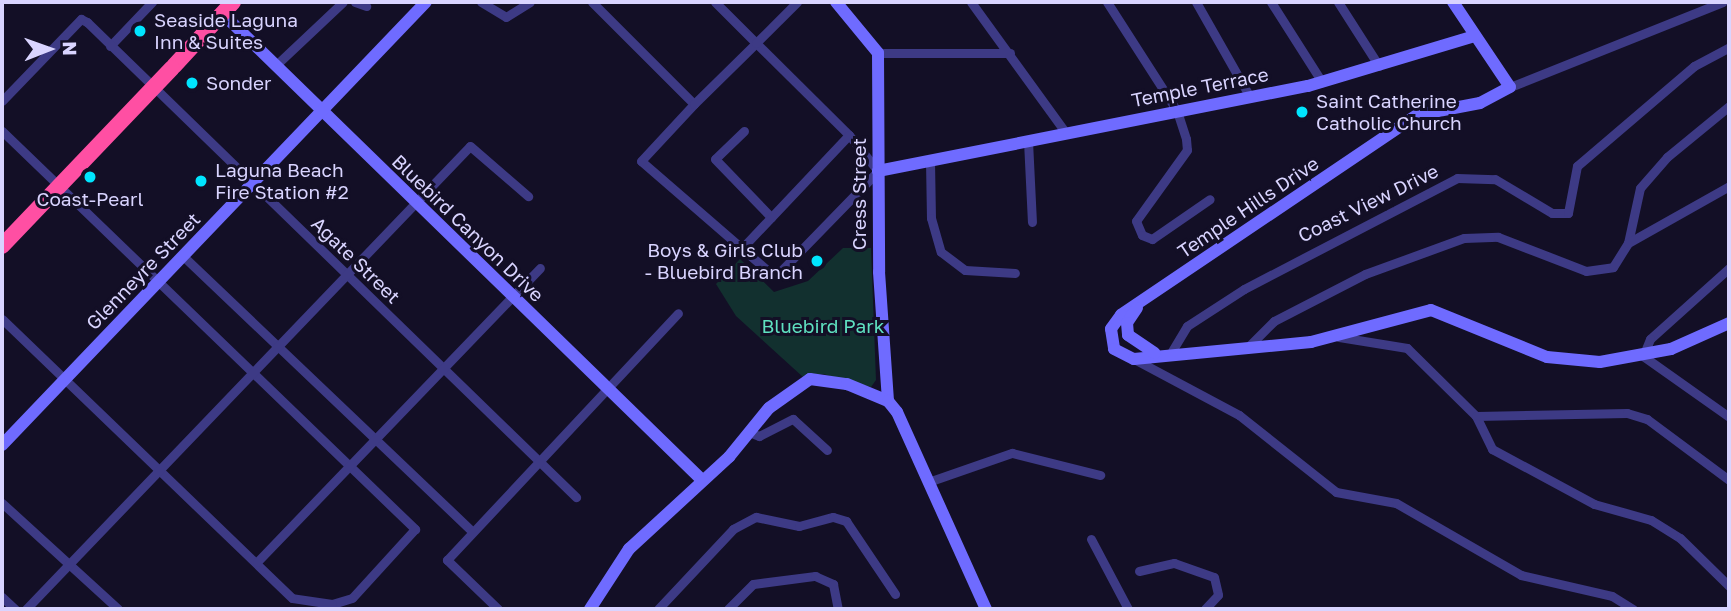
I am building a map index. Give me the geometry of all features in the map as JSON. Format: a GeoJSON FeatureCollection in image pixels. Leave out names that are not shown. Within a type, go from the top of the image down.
{"type":"FeatureCollection","features":[{"type":"Feature","properties":{"kind":"highway"},"geometry":{"type":"LineString","coordinates":[[2,246],[173,67],[224,6]]}},
{"type":"Feature","properties":{"kind":"street"},"geometry":{"type":"LineString","coordinates":[[110,46],[152,2]]}},
{"type":"Feature","properties":{"kind":"street"},"geometry":{"type":"LineString","coordinates":[[275,66],[343,2]]}},
{"type":"Feature","properties":{"kind":"street"},"geometry":{"type":"LineString","coordinates":[[355,2],[366,6]]}},
{"type":"Feature","properties":{"kind":"street","name":"Glenneyre Street"},"geometry":{"type":"LineString","coordinates":[[2,445],[426,2]]}},
{"type":"Feature","properties":{"kind":"street"},"geometry":{"type":"LineString","coordinates":[[481,2],[500,16],[516,15],[530,2]]}},
{"type":"Feature","properties":{"kind":"street"},"geometry":{"type":"LineString","coordinates":[[592,2],[694,104]]}},
{"type":"Feature","properties":{"kind":"street"},"geometry":{"type":"LineString","coordinates":[[715,2],[756,43],[849,135],[878,171],[777,276],[641,161],[694,104],[756,43],[797,2]]}},
{"type":"Feature","properties":{"kind":"street"},"geometry":{"type":"LineString","coordinates":[[836,2],[878,53],[1010,53]]}},
{"type":"Feature","properties":{"kind":"street"},"geometry":{"type":"LineString","coordinates":[[971,2],[1066,133]]}},
{"type":"Feature","properties":{"kind":"street"},"geometry":{"type":"LineString","coordinates":[[1107,2],[1177,111],[1187,150],[1136,221],[1152,239],[1210,199]]}},
{"type":"Feature","properties":{"kind":"street"},"geometry":{"type":"LineString","coordinates":[[1196,2],[1250,97]]}},
{"type":"Feature","properties":{"kind":"street"},"geometry":{"type":"LineString","coordinates":[[1270,2],[1322,82]]}},
{"type":"Feature","properties":{"kind":"street"},"geometry":{"type":"LineString","coordinates":[[1338,2],[1379,66]]}},
{"type":"Feature","properties":{"kind":"street"},"geometry":{"type":"LineString","coordinates":[[1453,2],[1510,87]]}},
{"type":"Feature","properties":{"kind":"street","name":"Temple Hills Drive"},"geometry":{"type":"LineString","coordinates":[[1134,359],[1114,349],[1111,329],[1141,303],[1417,115],[1480,103],[1510,87],[1723,2]]}},
{"type":"Feature","properties":{"kind":"street","name":"Bluebird Canyon Drive"},"geometry":{"type":"LineString","coordinates":[[224,6],[275,66],[412,204],[510,294],[700,478]]}},
{"type":"Feature","properties":{"kind":"street","name":"Agate Street"},"geometry":{"type":"LineString","coordinates":[[2,101],[81,19],[251,186],[347,274],[441,370],[576,497]]}},
{"type":"Feature","properties":{"kind":"street","name":"Temple Terrace"},"geometry":{"type":"LineString","coordinates":[[878,171],[1322,82],[1475,36]]}},
{"type":"Feature","properties":{"kind":"street","name":"Coast View Drive"},"geometry":{"type":"LineString","coordinates":[[1172,351],[1188,327],[1244,289],[1457,178],[1495,179],[1552,213],[1568,213],[1577,166],[1694,66],[1729,47]]}},
{"type":"Feature","properties":{"kind":"street","name":"Cress Street"},"geometry":{"type":"LineString","coordinates":[[878,53],[878,171],[888,401]]}},
{"type":"Feature","properties":{"kind":"street"},"geometry":{"type":"LineString","coordinates":[[1250,345],[1274,321],[1365,274],[1464,238],[1498,237],[1586,271],[1612,267],[1628,243],[1640,188],[1667,157],[1729,106]]}},
{"type":"Feature","properties":{"kind":"street"},"geometry":{"type":"LineString","coordinates":[[744,131],[716,159],[771,217]]}},
{"type":"Feature","properties":{"kind":"street"},"geometry":{"type":"LineString","coordinates":[[2,319],[292,598],[332,604],[372,581],[415,529],[250,376],[3,134]]}},
{"type":"Feature","properties":{"kind":"street"},"geometry":{"type":"LineString","coordinates":[[743,247],[849,135]]}},
{"type":"Feature","properties":{"kind":"street"},"geometry":{"type":"LineString","coordinates":[[1028,141],[1032,222]]}},
{"type":"Feature","properties":{"kind":"street"},"geometry":{"type":"LineString","coordinates":[[26,609],[470,146],[481,152],[528,196]]}},
{"type":"Feature","properties":{"kind":"street"},"geometry":{"type":"LineString","coordinates":[[930,161],[931,218],[942,252],[964,270],[1015,273]]}},
{"type":"Feature","properties":{"kind":"street"},"geometry":{"type":"LineString","coordinates":[[1628,243],[1729,186]]}},
{"type":"Feature","properties":{"kind":"street"},"geometry":{"type":"LineString","coordinates":[[183,256],[374,441],[472,531]]}},
{"type":"Feature","properties":{"kind":"street"},"geometry":{"type":"LineString","coordinates":[[257,562],[348,469],[510,294],[540,268]]}},
{"type":"Feature","properties":{"kind":"street"},"geometry":{"type":"LineString","coordinates":[[1643,356],[1650,339],[1729,268]]}},
{"type":"Feature","properties":{"kind":"street"},"geometry":{"type":"LineString","coordinates":[[1141,303],[1127,330],[1137,346],[1155,354]]}},
{"type":"Feature","properties":{"kind":"street"},"geometry":{"type":"LineString","coordinates":[[1339,337],[1392,316],[1431,310],[1547,357],[1600,362],[1643,356],[1729,323]]}},
{"type":"Feature","properties":{"kind":"street"},"geometry":{"type":"LineString","coordinates":[[498,609],[447,560],[678,313]]}},
{"type":"Feature","properties":{"kind":"street"},"geometry":{"type":"LineString","coordinates":[[1134,359],[1172,351],[1339,337],[1407,348],[1476,416],[1492,449],[1594,504],[1651,520],[1680,538],[1729,586]]}},
{"type":"Feature","properties":{"kind":"street"},"geometry":{"type":"LineString","coordinates":[[1153,373],[1155,354]]}},
{"type":"Feature","properties":{"kind":"street"},"geometry":{"type":"LineString","coordinates":[[1643,356],[1729,417]]}},
{"type":"Feature","properties":{"kind":"street"},"geometry":{"type":"LineString","coordinates":[[1134,359],[1153,373],[1238,415],[1336,492],[1396,503],[1521,575],[1612,596],[1633,609]]}},
{"type":"Feature","properties":{"kind":"street"},"geometry":{"type":"LineString","coordinates":[[590,609],[629,549],[700,478],[810,379],[888,401],[931,481],[986,609]]}},
{"type":"Feature","properties":{"kind":"street"},"geometry":{"type":"LineString","coordinates":[[1476,416],[1627,413],[1647,419],[1729,480]]}},
{"type":"Feature","properties":{"kind":"street"},"geometry":{"type":"LineString","coordinates":[[749,432],[759,436],[793,419],[827,450]]}},
{"type":"Feature","properties":{"kind":"street"},"geometry":{"type":"LineString","coordinates":[[931,481],[1012,453],[1100,475]]}},
{"type":"Feature","properties":{"kind":"street"},"geometry":{"type":"LineString","coordinates":[[2,503],[118,609]]}},
{"type":"Feature","properties":{"kind":"street"},"geometry":{"type":"LineString","coordinates":[[658,609],[733,529],[756,517],[799,526],[833,517],[846,521],[895,594]]}},
{"type":"Feature","properties":{"kind":"street"},"geometry":{"type":"LineString","coordinates":[[1091,539],[1128,609]]}},
{"type":"Feature","properties":{"kind":"street"},"geometry":{"type":"LineString","coordinates":[[1139,571],[1174,563],[1214,577],[1218,595],[1205,609]]}},
{"type":"Feature","properties":{"kind":"street"},"geometry":{"type":"LineString","coordinates":[[728,609],[764,580],[815,576],[833,584],[838,609]]}},
{"type":"Feature","properties":{"kind":"street"},"geometry":{"type":"LineString","coordinates":[[2,597],[15,609]]}},
{"type":"Feature","properties":{"kind":"green space","name":"Bluebird Park"},"geometry":{"type":"Polygon","coordinates":[[[843,248],[871,248],[876,380],[871,387],[823,374],[803,377],[736,316],[716,284],[740,259],[774,292],[808,281],[843,248]]]}},
{"type":"Feature","properties":{"kind":"place","name":"Seaside Laguna Inn & Suites"},"geometry":{"type":"Point","coordinates":[140,31]}},
{"type":"Feature","properties":{"kind":"place","name":"Sonder"},"geometry":{"type":"Point","coordinates":[192,83]}},
{"type":"Feature","properties":{"kind":"place","name":"Saint Catherine Catholic Church"},"geometry":{"type":"Point","coordinates":[1302,112]}},
{"type":"Feature","properties":{"kind":"place","name":"Coast-Pearl"},"geometry":{"type":"Point","coordinates":[90,177]}},
{"type":"Feature","properties":{"kind":"place","name":"Laguna Beach Fire Station #2"},"geometry":{"type":"Point","coordinates":[201,181]}},
{"type":"Feature","properties":{"kind":"place","name":"Boys & Girls Club - Bluebird Branch"},"geometry":{"type":"Point","coordinates":[817,261]}}]}
